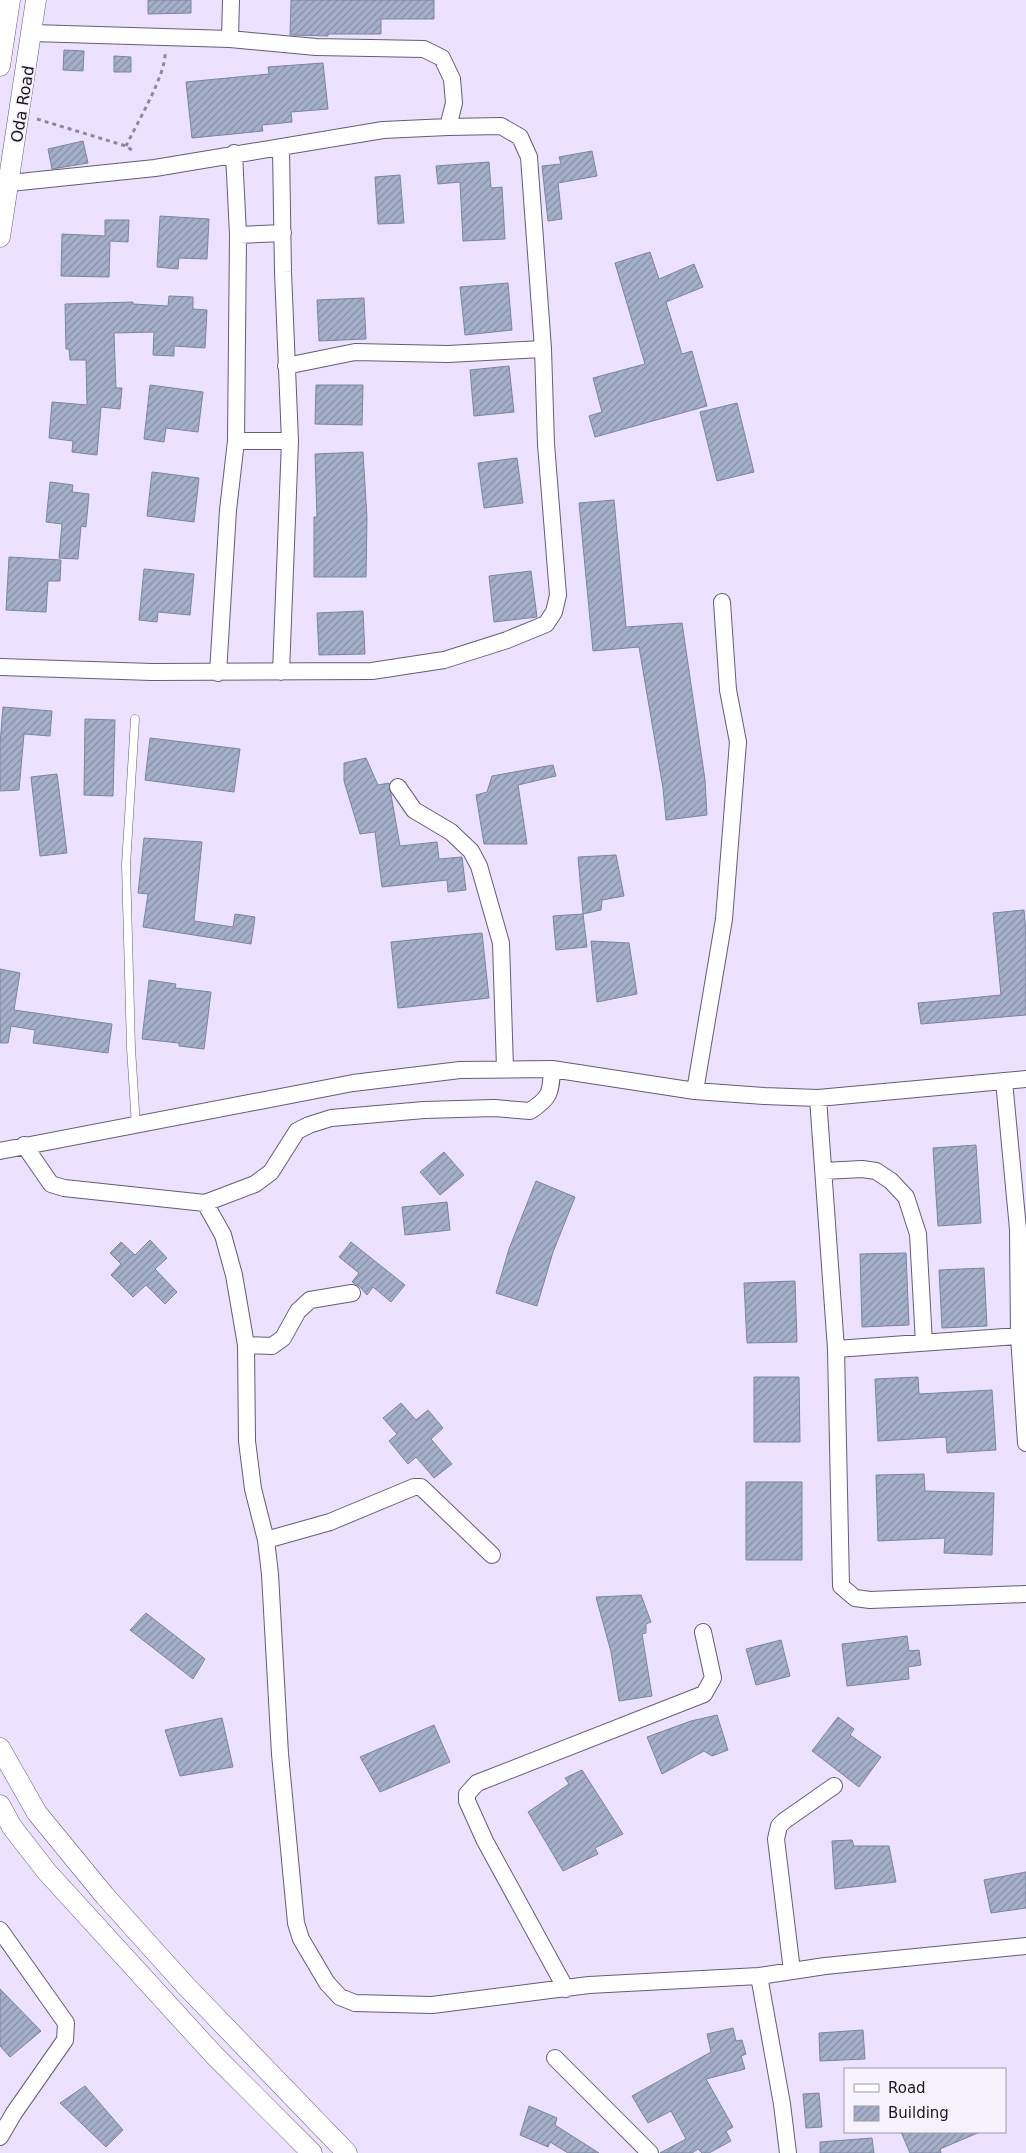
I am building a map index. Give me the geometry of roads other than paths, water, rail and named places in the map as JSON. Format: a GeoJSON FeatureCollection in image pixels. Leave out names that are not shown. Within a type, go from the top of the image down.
{"type":"FeatureCollection","features":[{"type":"Feature","properties":{"kind":"street","name":"Oda Road"},"geometry":{"type":"LineString","coordinates":[[0,66],[10,0]]}},
{"type":"Feature","properties":{"kind":"street","name":"Oda Road"},"geometry":{"type":"LineString","coordinates":[[0,237],[10,183],[36,0]]}},
{"type":"Feature","properties":{"kind":"street"},"geometry":{"type":"LineString","coordinates":[[230,38],[231,0]]}},
{"type":"Feature","properties":{"kind":"street"},"geometry":{"type":"LineString","coordinates":[[32,33],[164,38],[230,38],[316,47],[424,49],[442,58],[452,79],[454,103],[448,127]]}},
{"type":"Feature","properties":{"kind":"street"},"geometry":{"type":"LineString","coordinates":[[0,667],[218,673],[372,671],[444,660],[507,640],[546,624],[554,612],[558,595],[546,444],[543,349],[529,156],[520,137],[501,126],[383,130],[281,149],[234,154],[155,168],[10,183]]}},
{"type":"Feature","properties":{"kind":"street"},"geometry":{"type":"LineString","coordinates":[[281,149],[286,366],[290,441],[282,672]]}},
{"type":"Feature","properties":{"kind":"street"},"geometry":{"type":"LineString","coordinates":[[218,673],[228,510],[236,441],[238,235],[234,154]]}},
{"type":"Feature","properties":{"kind":"street"},"geometry":{"type":"LineString","coordinates":[[238,235],[283,233]]}},
{"type":"Feature","properties":{"kind":"street"},"geometry":{"type":"LineString","coordinates":[[286,366],[355,352],[448,354],[543,349]]}},
{"type":"Feature","properties":{"kind":"street"},"geometry":{"type":"LineString","coordinates":[[236,441],[290,441]]}},
{"type":"Feature","properties":{"kind":"street"},"geometry":{"type":"LineString","coordinates":[[695,1091],[724,919],[738,742],[728,690],[722,602]]}},
{"type":"Feature","properties":{"kind":"street"},"geometry":{"type":"LineString","coordinates":[[398,787],[414,810],[451,832],[471,851],[479,866],[501,943],[505,1068]]}},
{"type":"Feature","properties":{"kind":"street"},"geometry":{"type":"LineString","coordinates":[[0,1151],[353,1083],[460,1070],[505,1068],[552,1069],[695,1091],[818,1098],[1026,1079]]}},
{"type":"Feature","properties":{"kind":"street"},"geometry":{"type":"LineString","coordinates":[[24,1145],[51,1184],[64,1188],[205,1203],[256,1184],[271,1172],[297,1131],[309,1125],[331,1118],[415,1111],[494,1108],[530,1111],[544,1102],[551,1090],[552,1069]]}},
{"type":"Feature","properties":{"kind":"street"},"geometry":{"type":"LineString","coordinates":[[1004,1081],[1022,1229],[1019,1336],[1026,1443]]}},
{"type":"Feature","properties":{"kind":"street"},"geometry":{"type":"LineString","coordinates":[[818,1098],[836,1348],[840,1586],[855,1598],[870,1600],[1026,1594]]}},
{"type":"Feature","properties":{"kind":"street"},"geometry":{"type":"LineString","coordinates":[[824,1171],[862,1169],[876,1171],[891,1181],[906,1197],[918,1234],[924,1343]]}},
{"type":"Feature","properties":{"kind":"street"},"geometry":{"type":"LineString","coordinates":[[205,1203],[222,1235],[234,1275],[246,1345],[247,1441],[253,1489],[266,1540],[270,1574],[280,1754],[296,1923],[301,1939],[327,1983],[340,1997],[355,2003],[432,2005],[590,1985],[650,1984],[759,1976],[1026,1946]]}},
{"type":"Feature","properties":{"kind":"street"},"geometry":{"type":"LineString","coordinates":[[246,1345],[272,1346],[283,1338],[298,1311],[310,1300],[352,1293]]}},
{"type":"Feature","properties":{"kind":"street"},"geometry":{"type":"LineString","coordinates":[[836,1348],[1019,1336]]}},
{"type":"Feature","properties":{"kind":"street"},"geometry":{"type":"LineString","coordinates":[[266,1540],[330,1522],[414,1487],[421,1487],[492,1555]]}},
{"type":"Feature","properties":{"kind":"street"},"geometry":{"type":"LineString","coordinates":[[566,1988],[485,1841],[467,1800],[467,1794],[476,1783],[704,1694],[713,1678],[704,1632]]}},
{"type":"Feature","properties":{"kind":"street"},"geometry":{"type":"LineString","coordinates":[[0,1748],[37,1813],[105,1896],[186,1986],[347,2153]]}},
{"type":"Feature","properties":{"kind":"street"},"geometry":{"type":"LineString","coordinates":[[792,1971],[776,1839],[780,1826],[784,1821],[834,1786]]}},
{"type":"Feature","properties":{"kind":"street"},"geometry":{"type":"LineString","coordinates":[[0,1805],[12,1827],[47,1872],[214,2055],[312,2153]]}},
{"type":"Feature","properties":{"kind":"street"},"geometry":{"type":"LineString","coordinates":[[0,1930],[66,2022],[66,2032],[64,2040],[14,2113],[0,2137]]}},
{"type":"Feature","properties":{"kind":"street"},"geometry":{"type":"LineString","coordinates":[[759,1976],[782,2104],[788,2153]]}},
{"type":"Feature","properties":{"kind":"street"},"geometry":{"type":"LineString","coordinates":[[555,2058],[650,2153]]}},
{"type":"Feature","properties":{"kind":"lane"},"geometry":{"type":"LineString","coordinates":[[134,719],[126,865],[131,1048],[136,1126]]}}]}
